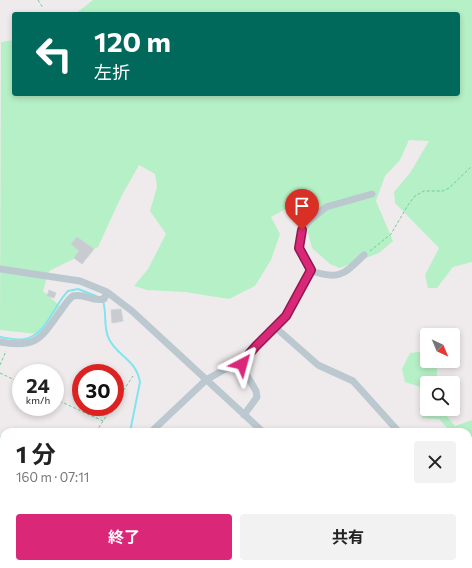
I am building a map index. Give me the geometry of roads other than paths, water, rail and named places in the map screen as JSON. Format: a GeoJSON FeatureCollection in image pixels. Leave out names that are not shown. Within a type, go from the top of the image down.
{"type":"FeatureCollection","features":[{"type":"Feature","properties":{"kind":"street"},"geometry":{"type":"LineString","coordinates":[[364,255],[346,272],[338,276],[328,276],[311,270],[299,248],[302,230],[309,221],[326,207],[372,194]]}},
{"type":"Feature","properties":{"kind":"street"},"geometry":{"type":"LineString","coordinates":[[0,269],[80,281],[107,292],[132,311],[258,428]]}},
{"type":"Feature","properties":{"kind":"street"},"geometry":{"type":"LineString","coordinates":[[244,415],[257,397],[256,391],[245,372],[246,361],[249,354],[292,307],[311,270]]}},
{"type":"Feature","properties":{"kind":"street"},"geometry":{"type":"LineString","coordinates":[[0,342],[22,345],[39,338],[74,296],[79,294],[101,300],[107,292]]}},
{"type":"Feature","properties":{"kind":"street"},"geometry":{"type":"LineString","coordinates":[[275,327],[318,365],[353,381],[396,428]]}},
{"type":"Feature","properties":{"kind":"street"},"geometry":{"type":"LineString","coordinates":[[155,428],[206,380],[225,369],[235,367],[246,361]]}},
{"type":"Feature","properties":{"kind":"waterway"},"geometry":{"type":"LineString","coordinates":[[0,337],[19,340],[25,339],[39,332],[68,291],[78,289],[96,296]]}},
{"type":"Feature","properties":{"kind":"waterway"},"geometry":{"type":"LineString","coordinates":[[103,301],[107,335],[112,345],[135,368],[140,382],[131,428]]}}]}
